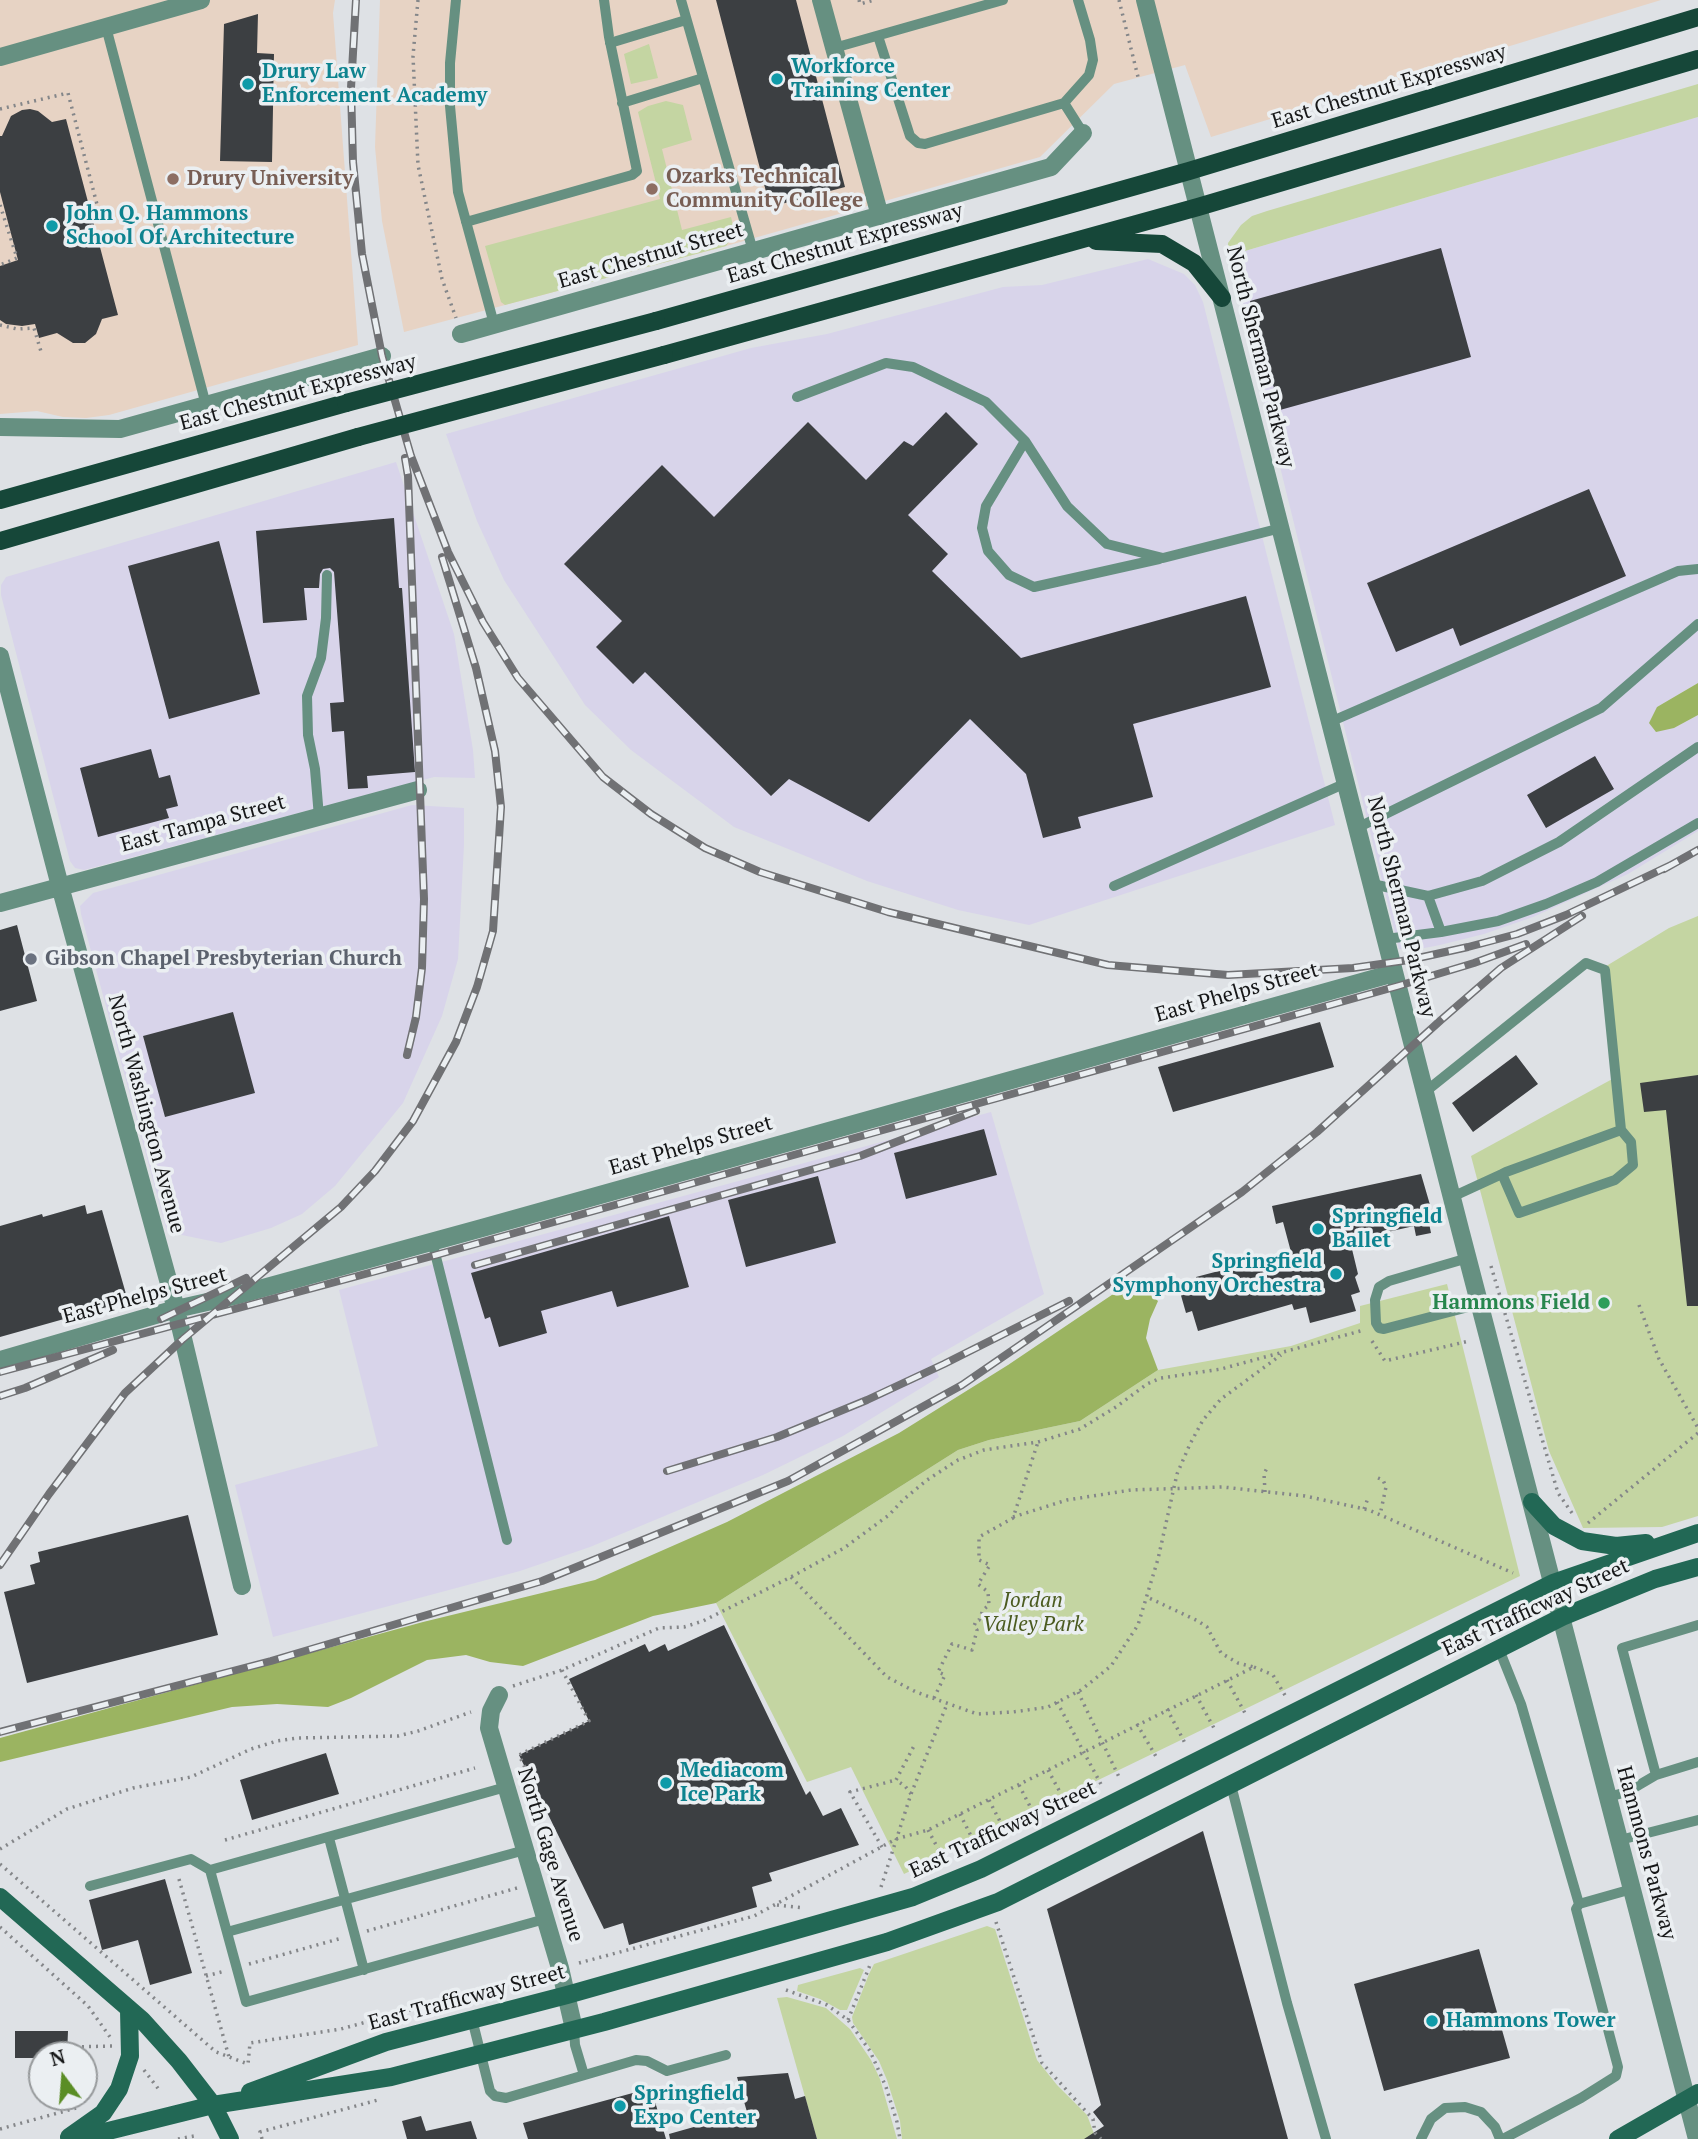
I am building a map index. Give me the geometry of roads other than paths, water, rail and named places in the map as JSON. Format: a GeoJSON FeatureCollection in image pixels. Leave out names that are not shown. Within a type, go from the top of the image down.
{"type":"FeatureCollection","features":[{"type":"Feature","properties":{"kind":"main road","name":"East Chestnut Expressway"},"geometry":{"type":"LineString","coordinates":[[0,500],[345,403],[656,321],[1189,171],[1698,17]]}},
{"type":"Feature","properties":{"kind":"main road"},"geometry":{"type":"LineString","coordinates":[[0,541],[358,437],[1082,240],[1698,59]]}},
{"type":"Feature","properties":{"kind":"main road"},"geometry":{"type":"LineString","coordinates":[[1082,240],[1162,244],[1194,263],[1222,298]]}},
{"type":"Feature","properties":{"kind":"main road"},"geometry":{"type":"LineString","coordinates":[[1532,1502],[1554,1526],[1582,1541],[1616,1546],[1673,1540]]}},
{"type":"Feature","properties":{"kind":"main road","name":"East Trafficway Street"},"geometry":{"type":"LineString","coordinates":[[213,2105],[386,2042],[567,1995],[913,1897],[981,1869],[1553,1583],[1698,1533]]}},
{"type":"Feature","properties":{"kind":"main road","name":"East Trafficway Street"},"geometry":{"type":"LineString","coordinates":[[76,2139],[213,2105],[391,2077],[887,1942],[999,1902],[1562,1617],[1656,1578],[1698,1567]]}},
{"type":"Feature","properties":{"kind":"main road"},"geometry":{"type":"LineString","coordinates":[[0,1897],[142,2020],[213,2105],[230,2139]]}},
{"type":"Feature","properties":{"kind":"main road"},"geometry":{"type":"LineString","coordinates":[[66,2139],[103,2113],[119,2089],[130,2056],[129,2010]]}},
{"type":"Feature","properties":{"kind":"main road"},"geometry":{"type":"LineString","coordinates":[[1618,2139],[1692,2097]]}},
{"type":"Feature","properties":{"kind":"street"},"geometry":{"type":"LineString","coordinates":[[0,57],[201,0]]}},
{"type":"Feature","properties":{"kind":"street"},"geometry":{"type":"LineString","coordinates":[[821,0],[880,216]]}},
{"type":"Feature","properties":{"kind":"street","name":"North Sherman Parkway"},"geometry":{"type":"LineString","coordinates":[[1145,0],[1562,1617]]}},
{"type":"Feature","properties":{"kind":"street","name":"East Chestnut Street"},"geometry":{"type":"LineString","coordinates":[[461,334],[1051,167],[1083,133]]}},
{"type":"Feature","properties":{"kind":"street"},"geometry":{"type":"LineString","coordinates":[[0,427],[120,429],[382,356]]}},
{"type":"Feature","properties":{"kind":"street","name":"North Washington Avenue"},"geometry":{"type":"LineString","coordinates":[[0,656],[3,676],[176,1309],[242,1586]]}},
{"type":"Feature","properties":{"kind":"street","name":"East Tampa Street"},"geometry":{"type":"LineString","coordinates":[[0,903],[418,790]]}},
{"type":"Feature","properties":{"kind":"street","name":"East Phelps Street"},"geometry":{"type":"LineString","coordinates":[[0,1360],[1394,973]]}},
{"type":"Feature","properties":{"kind":"street","name":"Hammons Parkway"},"geometry":{"type":"LineString","coordinates":[[1562,1617],[1632,1889],[1692,2097],[1697,2139]]}},
{"type":"Feature","properties":{"kind":"street","name":"North Gage Avenue"},"geometry":{"type":"LineString","coordinates":[[499,1695],[491,1711],[489,1728],[512,1785],[525,1850],[575,2029]]}},
{"type":"Feature","properties":{"kind":"lane"},"geometry":{"type":"LineString","coordinates":[[456,0],[450,63],[450,106],[458,192],[494,324]]}},
{"type":"Feature","properties":{"kind":"lane"},"geometry":{"type":"LineString","coordinates":[[466,222],[632,175],[636,171],[604,0]]}},
{"type":"Feature","properties":{"kind":"lane"},"geometry":{"type":"LineString","coordinates":[[681,0],[753,251]]}},
{"type":"Feature","properties":{"kind":"lane"},"geometry":{"type":"LineString","coordinates":[[834,48],[1003,0]]}},
{"type":"Feature","properties":{"kind":"lane"},"geometry":{"type":"LineString","coordinates":[[878,36],[910,136],[918,143],[925,144],[1063,103],[1089,75],[1093,60],[1078,0]]}},
{"type":"Feature","properties":{"kind":"lane"},"geometry":{"type":"LineString","coordinates":[[610,43],[686,20]]}},
{"type":"Feature","properties":{"kind":"lane"},"geometry":{"type":"LineString","coordinates":[[106,27],[206,405]]}},
{"type":"Feature","properties":{"kind":"lane"},"geometry":{"type":"LineString","coordinates":[[622,103],[703,78]]}},
{"type":"Feature","properties":{"kind":"lane"},"geometry":{"type":"LineString","coordinates":[[1063,103],[1083,133]]}},
{"type":"Feature","properties":{"kind":"lane"},"geometry":{"type":"LineString","coordinates":[[797,397],[886,363],[913,368],[986,402],[1025,441],[1067,506],[1107,544],[1163,558]]}},
{"type":"Feature","properties":{"kind":"lane"},"geometry":{"type":"LineString","coordinates":[[1025,441],[986,506],[982,528],[988,551],[1009,575],[1034,587],[1281,528]]}},
{"type":"Feature","properties":{"kind":"lane"},"geometry":{"type":"LineString","coordinates":[[1330,722],[1678,571],[1698,569]]}},
{"type":"Feature","properties":{"kind":"lane"},"geometry":{"type":"LineString","coordinates":[[319,817],[315,769],[308,735],[307,696],[321,658],[326,618],[327,575]]}},
{"type":"Feature","properties":{"kind":"lane"},"geometry":{"type":"LineString","coordinates":[[1357,828],[1601,708],[1698,624]]}},
{"type":"Feature","properties":{"kind":"lane"},"geometry":{"type":"LineString","coordinates":[[1371,884],[1428,896],[1482,881],[1559,842],[1698,747]]}},
{"type":"Feature","properties":{"kind":"lane"},"geometry":{"type":"LineString","coordinates":[[1114,886],[1346,783]]}},
{"type":"Feature","properties":{"kind":"lane"},"geometry":{"type":"LineString","coordinates":[[1386,939],[1498,921],[1546,904],[1597,883],[1698,823]]}},
{"type":"Feature","properties":{"kind":"lane"},"geometry":{"type":"LineString","coordinates":[[1428,896],[1441,932]]}},
{"type":"Feature","properties":{"kind":"lane"},"geometry":{"type":"LineString","coordinates":[[1425,1092],[1586,963],[1605,970],[1621,1130],[1630,1142],[1633,1166],[1615,1180],[1519,1213],[1502,1174]]}},
{"type":"Feature","properties":{"kind":"lane"},"geometry":{"type":"LineString","coordinates":[[1452,1197],[1502,1174],[1621,1130]]}},
{"type":"Feature","properties":{"kind":"lane"},"geometry":{"type":"LineString","coordinates":[[432,1241],[507,1540]]}},
{"type":"Feature","properties":{"kind":"lane"},"geometry":{"type":"LineString","coordinates":[[1468,1258],[1388,1281],[1379,1287],[1375,1300],[1376,1323],[1378,1328],[1384,1329],[1480,1304]]}},
{"type":"Feature","properties":{"kind":"lane"},"geometry":{"type":"LineString","coordinates":[[1656,1775],[1622,1648],[1698,1625]]}},
{"type":"Feature","properties":{"kind":"lane"},"geometry":{"type":"LineString","coordinates":[[1421,2139],[1431,2119],[1445,2108],[1465,2107],[1481,2112],[1502,2139],[1581,2098],[1616,2076],[1618,2067],[1577,1915],[1579,1904],[1521,1704],[1499,1649]]}},
{"type":"Feature","properties":{"kind":"lane"},"geometry":{"type":"LineString","coordinates":[[1608,1797],[1626,1792],[1656,1775],[1698,1762]]}},
{"type":"Feature","properties":{"kind":"lane"},"geometry":{"type":"LineString","coordinates":[[210,1870],[512,1785]]}},
{"type":"Feature","properties":{"kind":"lane"},"geometry":{"type":"LineString","coordinates":[[1231,1785],[1287,2003],[1326,2139]]}},
{"type":"Feature","properties":{"kind":"lane"},"geometry":{"type":"LineString","coordinates":[[1620,1840],[1698,1820]]}},
{"type":"Feature","properties":{"kind":"lane"},"geometry":{"type":"LineString","coordinates":[[329,1838],[364,1969]]}},
{"type":"Feature","properties":{"kind":"lane"},"geometry":{"type":"LineString","coordinates":[[227,1932],[525,1850]]}},
{"type":"Feature","properties":{"kind":"lane"},"geometry":{"type":"LineString","coordinates":[[90,1886],[191,1859],[210,1870],[246,2002],[545,1919]]}},
{"type":"Feature","properties":{"kind":"lane"},"geometry":{"type":"LineString","coordinates":[[1579,1904],[1632,1889]]}},
{"type":"Feature","properties":{"kind":"lane"},"geometry":{"type":"LineString","coordinates":[[472,2019],[490,2091],[495,2096],[506,2098],[636,2060],[647,2061],[667,2071],[726,2055]]}},
{"type":"Feature","properties":{"kind":"lane"},"geometry":{"type":"LineString","coordinates":[[575,2029],[575,2045],[584,2075]]}},
{"type":"Feature","properties":{"kind":"railway"},"geometry":{"type":"LineString","coordinates":[[356,0],[351,88],[353,162],[362,254],[382,356],[411,456],[448,552],[483,622],[518,678],[603,777],[651,814],[705,848],[760,872],[888,912],[1108,965],[1228,975],[1353,968],[1409,960],[1468,947],[1517,934],[1566,915],[1671,865]]}},
{"type":"Feature","properties":{"kind":"railway"},"geometry":{"type":"LineString","coordinates":[[405,458],[408,476],[424,899],[422,968],[416,1017],[407,1055]]}},
{"type":"Feature","properties":{"kind":"railway"},"geometry":{"type":"LineString","coordinates":[[0,1565],[49,1494],[125,1393],[183,1339],[341,1207],[375,1171],[413,1121],[456,1042],[477,987],[493,931],[501,807],[495,751],[476,668],[442,557]]}},
{"type":"Feature","properties":{"kind":"railway"},"geometry":{"type":"LineString","coordinates":[[1664,869],[1698,850]]}},
{"type":"Feature","properties":{"kind":"railway"},"geometry":{"type":"LineString","coordinates":[[0,1732],[271,1661],[542,1581],[788,1481],[962,1385],[1242,1192],[1317,1132],[1501,968],[1582,916]]}},
{"type":"Feature","properties":{"kind":"railway"},"geometry":{"type":"LineString","coordinates":[[0,1372],[436,1255],[1398,986],[1526,944]]}},
{"type":"Feature","properties":{"kind":"railway"},"geometry":{"type":"LineString","coordinates":[[475,1265],[860,1156],[976,1111]]}},
{"type":"Feature","properties":{"kind":"railway"},"geometry":{"type":"LineString","coordinates":[[161,1319],[246,1278]]}},
{"type":"Feature","properties":{"kind":"railway"},"geometry":{"type":"LineString","coordinates":[[667,1471],[777,1437],[867,1400],[1069,1301]]}},
{"type":"Feature","properties":{"kind":"railway"},"geometry":{"type":"LineString","coordinates":[[0,1396],[113,1350]]}},
{"type":"Feature","properties":{"kind":"place","name":"Workforce Training Center"},"geometry":{"type":"Point","coordinates":[777,79]}},
{"type":"Feature","properties":{"kind":"place","name":"Drury Law Enforcement Academy"},"geometry":{"type":"Point","coordinates":[248,84]}},
{"type":"Feature","properties":{"kind":"place","name":"Drury University"},"geometry":{"type":"Point","coordinates":[173,179]}},
{"type":"Feature","properties":{"kind":"place","name":"Ozarks Technical Community College"},"geometry":{"type":"Point","coordinates":[652,189]}},
{"type":"Feature","properties":{"kind":"place","name":"John Q. Hammons School Of Architecture"},"geometry":{"type":"Point","coordinates":[52,226]}},
{"type":"Feature","properties":{"kind":"place","name":"Gibson Chapel Presbyterian Church"},"geometry":{"type":"Point","coordinates":[31,959]}},
{"type":"Feature","properties":{"kind":"place","name":"Springfield Ballet"},"geometry":{"type":"Point","coordinates":[1318,1229]}},
{"type":"Feature","properties":{"kind":"place","name":"Springfield Symphony Orchestra"},"geometry":{"type":"Point","coordinates":[1336,1274]}},
{"type":"Feature","properties":{"kind":"place","name":"Hammons Field"},"geometry":{"type":"Point","coordinates":[1604,1303]}},
{"type":"Feature","properties":{"kind":"place","name":"Mediacom Ice Park"},"geometry":{"type":"Point","coordinates":[666,1783]}},
{"type":"Feature","properties":{"kind":"place","name":"Hammons Tower"},"geometry":{"type":"Point","coordinates":[1432,2021]}},
{"type":"Feature","properties":{"kind":"place","name":"Springfield Expo Center"},"geometry":{"type":"Point","coordinates":[620,2106]}},
{"type":"Feature","properties":{"kind":"park label","name":"Jordan Valley Park"},"geometry":{"type":"Point","coordinates":[1033,1613]}}]}
